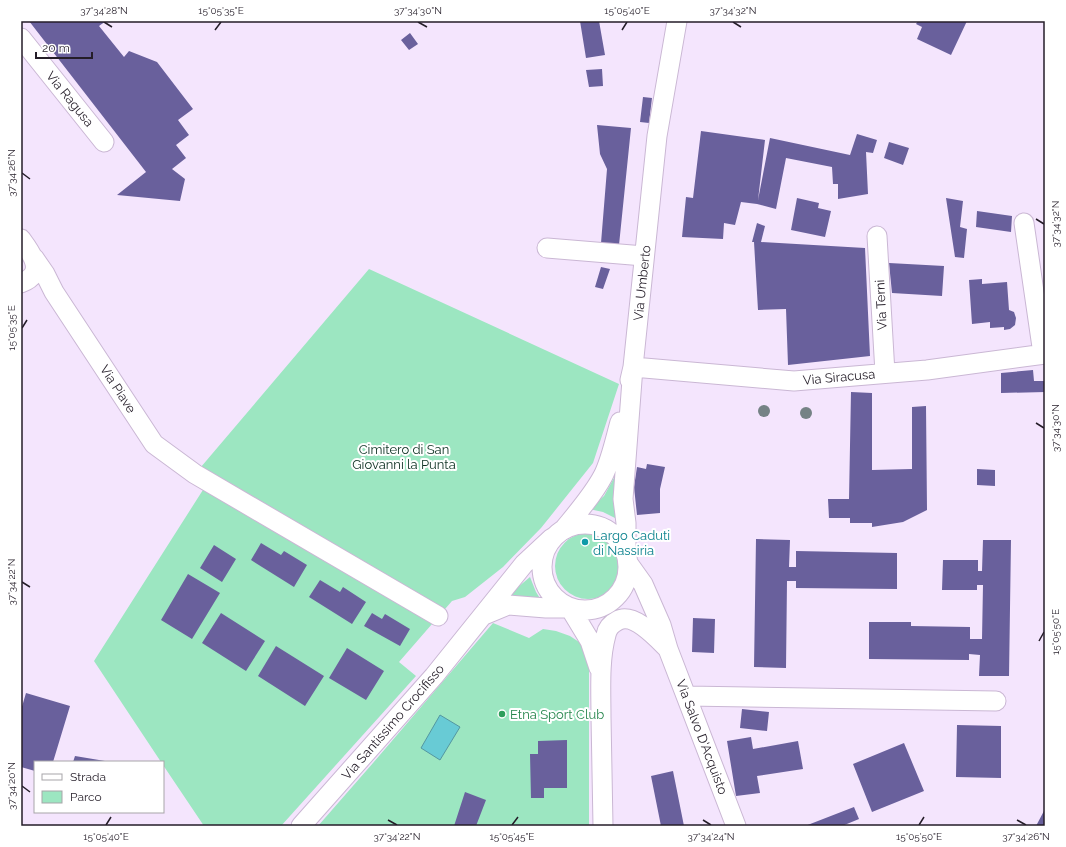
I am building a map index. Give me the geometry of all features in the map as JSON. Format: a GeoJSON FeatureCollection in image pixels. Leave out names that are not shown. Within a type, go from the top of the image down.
{"type":"FeatureCollection","features":[{"type":"Feature","properties":{"kind":"street","name":"Via Umberto"},"geometry":{"type":"LineString","coordinates":[[558,534],[581,508],[604,475],[614,445],[633,367],[657,136],[677,21]]}},
{"type":"Feature","properties":{"kind":"street","name":"Via Ragusa"},"geometry":{"type":"LineString","coordinates":[[21,38],[104,142]]}},
{"type":"Feature","properties":{"kind":"street"},"geometry":{"type":"LineString","coordinates":[[1024,223],[1044,354]]}},
{"type":"Feature","properties":{"kind":"street","name":"Via Terni"},"geometry":{"type":"LineString","coordinates":[[877,236],[885,373]]}},
{"type":"Feature","properties":{"kind":"street"},"geometry":{"type":"LineString","coordinates":[[547,248],[644,256]]}},
{"type":"Feature","properties":{"kind":"street"},"geometry":{"type":"LineString","coordinates":[[22,283],[31,277],[34,271],[35,264],[27,249]]}},
{"type":"Feature","properties":{"kind":"street","name":"Via Piave"},"geometry":{"type":"LineString","coordinates":[[27,249],[45,274],[54,292],[154,444],[195,474],[438,616]]}},
{"type":"Feature","properties":{"kind":"street"},"geometry":{"type":"LineString","coordinates":[[22,283],[42,285],[54,292]]}},
{"type":"Feature","properties":{"kind":"street","name":"Via Siracusa"},"geometry":{"type":"LineString","coordinates":[[633,367],[794,381],[927,370],[1044,354]]}},
{"type":"Feature","properties":{"kind":"street"},"geometry":{"type":"LineString","coordinates":[[603,826],[600,672],[606,635],[607,604],[615,598],[626,581],[626,523],[623,499],[633,367]]}},
{"type":"Feature","properties":{"kind":"street"},"geometry":{"type":"LineString","coordinates":[[600,672],[590,641],[570,608],[556,599],[548,589],[543,576],[542,563],[545,550],[558,534],[578,524],[593,524],[607,530],[618,539],[627,557]]}},
{"type":"Feature","properties":{"kind":"street","name":"Via Santissimo Crocifisso"},"geometry":{"type":"LineString","coordinates":[[302,826],[434,676],[524,564],[558,534]]}},
{"type":"Feature","properties":{"kind":"street","name":"Via Salvo D'Acquisto"},"geometry":{"type":"LineString","coordinates":[[627,557],[644,584],[661,625],[668,649],[736,826]]}},
{"type":"Feature","properties":{"kind":"street"},"geometry":{"type":"LineString","coordinates":[[482,616],[508,605],[584,610],[607,616],[617,621],[623,619],[632,621],[650,631],[668,649]]}},
{"type":"Feature","properties":{"kind":"street"},"geometry":{"type":"LineString","coordinates":[[687,696],[996,701]]}},
{"type":"Feature","properties":{"kind":"green space","name":"Cimitero di San Giovanni la Punta"},"geometry":{"type":"Polygon","coordinates":[[[369,269],[619,384],[593,463],[541,528],[503,567],[465,597],[452,601],[399,662],[416,676],[281,826],[204,826],[164,766],[164,761],[160,761],[94,661],[208,482],[195,474],[369,269]]]}},
{"type":"Feature","properties":{"kind":"green space"},"geometry":{"type":"Polygon","coordinates":[[[615,476],[615,518],[603,512],[589,509],[604,496],[615,476]]]}},
{"type":"Feature","properties":{"kind":"green space"},"geometry":{"type":"Polygon","coordinates":[[[588,533],[600,536],[611,543],[618,554],[621,566],[618,578],[611,589],[600,596],[588,599],[576,596],[565,589],[558,578],[555,566],[558,554],[565,543],[576,536],[588,533]]]}},
{"type":"Feature","properties":{"kind":"green space"},"geometry":{"type":"Polygon","coordinates":[[[530,577],[541,600],[505,598],[530,577]]]}},
{"type":"Feature","properties":{"kind":"green space","name":"Etna Sport Club"},"geometry":{"type":"Polygon","coordinates":[[[493,623],[529,638],[543,629],[556,631],[570,636],[582,644],[589,665],[589,826],[318,826],[373,763],[493,623]]]}},
{"type":"Feature","properties":{"kind":"water"},"geometry":{"type":"Polygon","coordinates":[[[440,715],[460,727],[440,760],[421,748],[440,715]]]}},
{"type":"Feature","properties":{"kind":"building"},"geometry":{"type":"Polygon","coordinates":[[[29,21],[106,21],[99,26],[124,57],[129,51],[157,62],[193,109],[178,120],[189,135],[176,145],[186,158],[172,169],[185,179],[180,201],[117,195],[146,172],[29,21]]]}},
{"type":"Feature","properties":{"kind":"building"},"geometry":{"type":"Polygon","coordinates":[[[580,21],[599,21],[605,55],[586,58],[580,21]]]}},
{"type":"Feature","properties":{"kind":"building"},"geometry":{"type":"Polygon","coordinates":[[[918,21],[967,21],[951,55],[917,39],[922,27],[916,24],[918,21]]]}},
{"type":"Feature","properties":{"kind":"building"},"geometry":{"type":"Polygon","coordinates":[[[410,33],[418,44],[409,50],[401,40],[410,33]]]}},
{"type":"Feature","properties":{"kind":"building"},"geometry":{"type":"Polygon","coordinates":[[[602,69],[603,86],[589,87],[586,70],[602,69]]]}},
{"type":"Feature","properties":{"kind":"building"},"geometry":{"type":"Polygon","coordinates":[[[643,97],[652,98],[649,123],[640,122],[643,97]]]}},
{"type":"Feature","properties":{"kind":"building"},"geometry":{"type":"Polygon","coordinates":[[[597,125],[631,128],[619,245],[601,243],[607,169],[600,154],[597,125]]]}},
{"type":"Feature","properties":{"kind":"building"},"geometry":{"type":"Polygon","coordinates":[[[701,131],[765,140],[758,200],[770,138],[850,155],[857,134],[877,140],[873,153],[866,152],[868,194],[838,199],[838,184],[833,184],[832,167],[786,158],[776,209],[741,202],[735,225],[724,223],[723,239],[682,237],[686,197],[693,198],[701,131]]]}},
{"type":"Feature","properties":{"kind":"building"},"geometry":{"type":"Polygon","coordinates":[[[889,142],[909,148],[903,165],[884,158],[889,142]]]}},
{"type":"Feature","properties":{"kind":"building"},"geometry":{"type":"Polygon","coordinates":[[[797,198],[819,203],[818,208],[831,211],[825,237],[791,230],[797,198]]]}},
{"type":"Feature","properties":{"kind":"building"},"geometry":{"type":"Polygon","coordinates":[[[946,198],[963,201],[960,227],[967,229],[964,258],[955,257],[946,198]]]}},
{"type":"Feature","properties":{"kind":"building"},"geometry":{"type":"Polygon","coordinates":[[[977,211],[1012,216],[1011,232],[976,227],[977,211]]]}},
{"type":"Feature","properties":{"kind":"building"},"geometry":{"type":"Polygon","coordinates":[[[757,223],[765,226],[761,242],[865,248],[870,356],[788,365],[786,309],[758,310],[754,242],[752,242],[757,223]]]}},
{"type":"Feature","properties":{"kind":"building"},"geometry":{"type":"Polygon","coordinates":[[[889,263],[944,266],[942,296],[892,293],[889,263]]]}},
{"type":"Feature","properties":{"kind":"building"},"geometry":{"type":"Polygon","coordinates":[[[601,267],[610,269],[603,289],[595,287],[601,267]]]}},
{"type":"Feature","properties":{"kind":"building"},"geometry":{"type":"Polygon","coordinates":[[[982,279],[982,284],[1007,282],[1009,310],[1014,312],[1016,318],[1015,325],[1010,329],[1004,330],[1004,327],[990,328],[990,322],[972,324],[969,280],[982,279]]]}},
{"type":"Feature","properties":{"kind":"building"},"geometry":{"type":"Polygon","coordinates":[[[1033,370],[1034,381],[1045,381],[1045,392],[1001,393],[1001,373],[1033,370]]]}},
{"type":"Feature","properties":{"kind":"building"},"geometry":{"type":"Polygon","coordinates":[[[851,392],[872,393],[872,470],[912,469],[912,407],[926,406],[927,510],[903,522],[872,527],[872,523],[850,523],[850,518],[829,518],[828,499],[849,499],[851,392]]]}},
{"type":"Feature","properties":{"kind":"building"},"geometry":{"type":"Polygon","coordinates":[[[647,464],[665,467],[660,489],[660,513],[637,515],[634,487],[637,467],[646,469],[647,464]]]}},
{"type":"Feature","properties":{"kind":"building"},"geometry":{"type":"Polygon","coordinates":[[[977,469],[995,470],[995,486],[977,485],[977,469]]]}},
{"type":"Feature","properties":{"kind":"building"},"geometry":{"type":"Polygon","coordinates":[[[756,539],[790,540],[789,567],[796,567],[796,551],[897,553],[897,589],[796,588],[796,581],[787,581],[786,668],[754,667],[756,539]]]}},
{"type":"Feature","properties":{"kind":"building"},"geometry":{"type":"Polygon","coordinates":[[[983,540],[1011,540],[1009,676],[979,676],[980,655],[969,654],[969,660],[869,659],[869,622],[911,622],[911,626],[970,627],[970,639],[982,639],[983,585],[977,585],[977,590],[942,590],[943,560],[978,560],[978,571],[982,571],[983,540]]]}},
{"type":"Feature","properties":{"kind":"building"},"geometry":{"type":"Polygon","coordinates":[[[261,543],[281,555],[284,551],[307,565],[294,587],[251,560],[261,543]]]}},
{"type":"Feature","properties":{"kind":"building"},"geometry":{"type":"Polygon","coordinates":[[[214,545],[236,559],[222,582],[200,568],[214,545]]]}},
{"type":"Feature","properties":{"kind":"building"},"geometry":{"type":"Polygon","coordinates":[[[188,574],[220,593],[192,639],[161,620],[188,574]]]}},
{"type":"Feature","properties":{"kind":"building"},"geometry":{"type":"Polygon","coordinates":[[[320,580],[340,592],[343,587],[366,602],[352,624],[309,597],[320,580]]]}},
{"type":"Feature","properties":{"kind":"building"},"geometry":{"type":"Polygon","coordinates":[[[221,613],[265,641],[246,671],[202,643],[221,613]]]}},
{"type":"Feature","properties":{"kind":"building"},"geometry":{"type":"Polygon","coordinates":[[[372,613],[382,619],[385,614],[410,629],[400,646],[364,626],[372,613]]]}},
{"type":"Feature","properties":{"kind":"building"},"geometry":{"type":"Polygon","coordinates":[[[693,618],[715,619],[714,653],[692,652],[693,618]]]}},
{"type":"Feature","properties":{"kind":"building"},"geometry":{"type":"Polygon","coordinates":[[[276,646],[324,676],[305,706],[258,676],[276,646]]]}},
{"type":"Feature","properties":{"kind":"building"},"geometry":{"type":"Polygon","coordinates":[[[347,648],[384,671],[366,700],[329,678],[347,648]]]}},
{"type":"Feature","properties":{"kind":"building"},"geometry":{"type":"Polygon","coordinates":[[[26,693],[70,706],[53,761],[34,761],[34,771],[21,767],[21,710],[26,693]]]}},
{"type":"Feature","properties":{"kind":"building"},"geometry":{"type":"Polygon","coordinates":[[[742,709],[769,712],[767,731],[740,728],[742,709]]]}},
{"type":"Feature","properties":{"kind":"building"},"geometry":{"type":"Polygon","coordinates":[[[957,725],[1001,726],[1001,778],[956,777],[957,725]]]}},
{"type":"Feature","properties":{"kind":"building"},"geometry":{"type":"Polygon","coordinates":[[[751,737],[753,749],[798,741],[803,769],[757,776],[760,793],[736,796],[727,741],[751,737]]]}},
{"type":"Feature","properties":{"kind":"building"},"geometry":{"type":"Polygon","coordinates":[[[567,740],[567,788],[544,788],[544,798],[531,798],[530,754],[538,754],[538,741],[567,740]]]}},
{"type":"Feature","properties":{"kind":"building"},"geometry":{"type":"Polygon","coordinates":[[[904,743],[924,791],[872,812],[853,764],[904,743]]]}},
{"type":"Feature","properties":{"kind":"building"},"geometry":{"type":"Polygon","coordinates":[[[75,756],[105,761],[73,761],[75,756]]]}},
{"type":"Feature","properties":{"kind":"building"},"geometry":{"type":"Polygon","coordinates":[[[673,771],[684,826],[661,826],[651,776],[673,771]]]}},
{"type":"Feature","properties":{"kind":"building"},"geometry":{"type":"Polygon","coordinates":[[[465,792],[486,800],[476,826],[454,826],[465,792]]]}},
{"type":"Feature","properties":{"kind":"building"},"geometry":{"type":"Polygon","coordinates":[[[854,807],[859,819],[842,826],[805,826],[854,807]]]}},
{"type":"Feature","properties":{"kind":"building"},"geometry":{"type":"Polygon","coordinates":[[[1045,809],[1045,826],[1036,826],[1045,809]]]}},
{"type":"Feature","properties":{"kind":"place","name":"Largo Caduti di Nassiria"},"geometry":{"type":"Point","coordinates":[585,542]}},
{"type":"Feature","properties":{"kind":"place","name":"Etna Sport Club"},"geometry":{"type":"Point","coordinates":[502,714]}}]}
